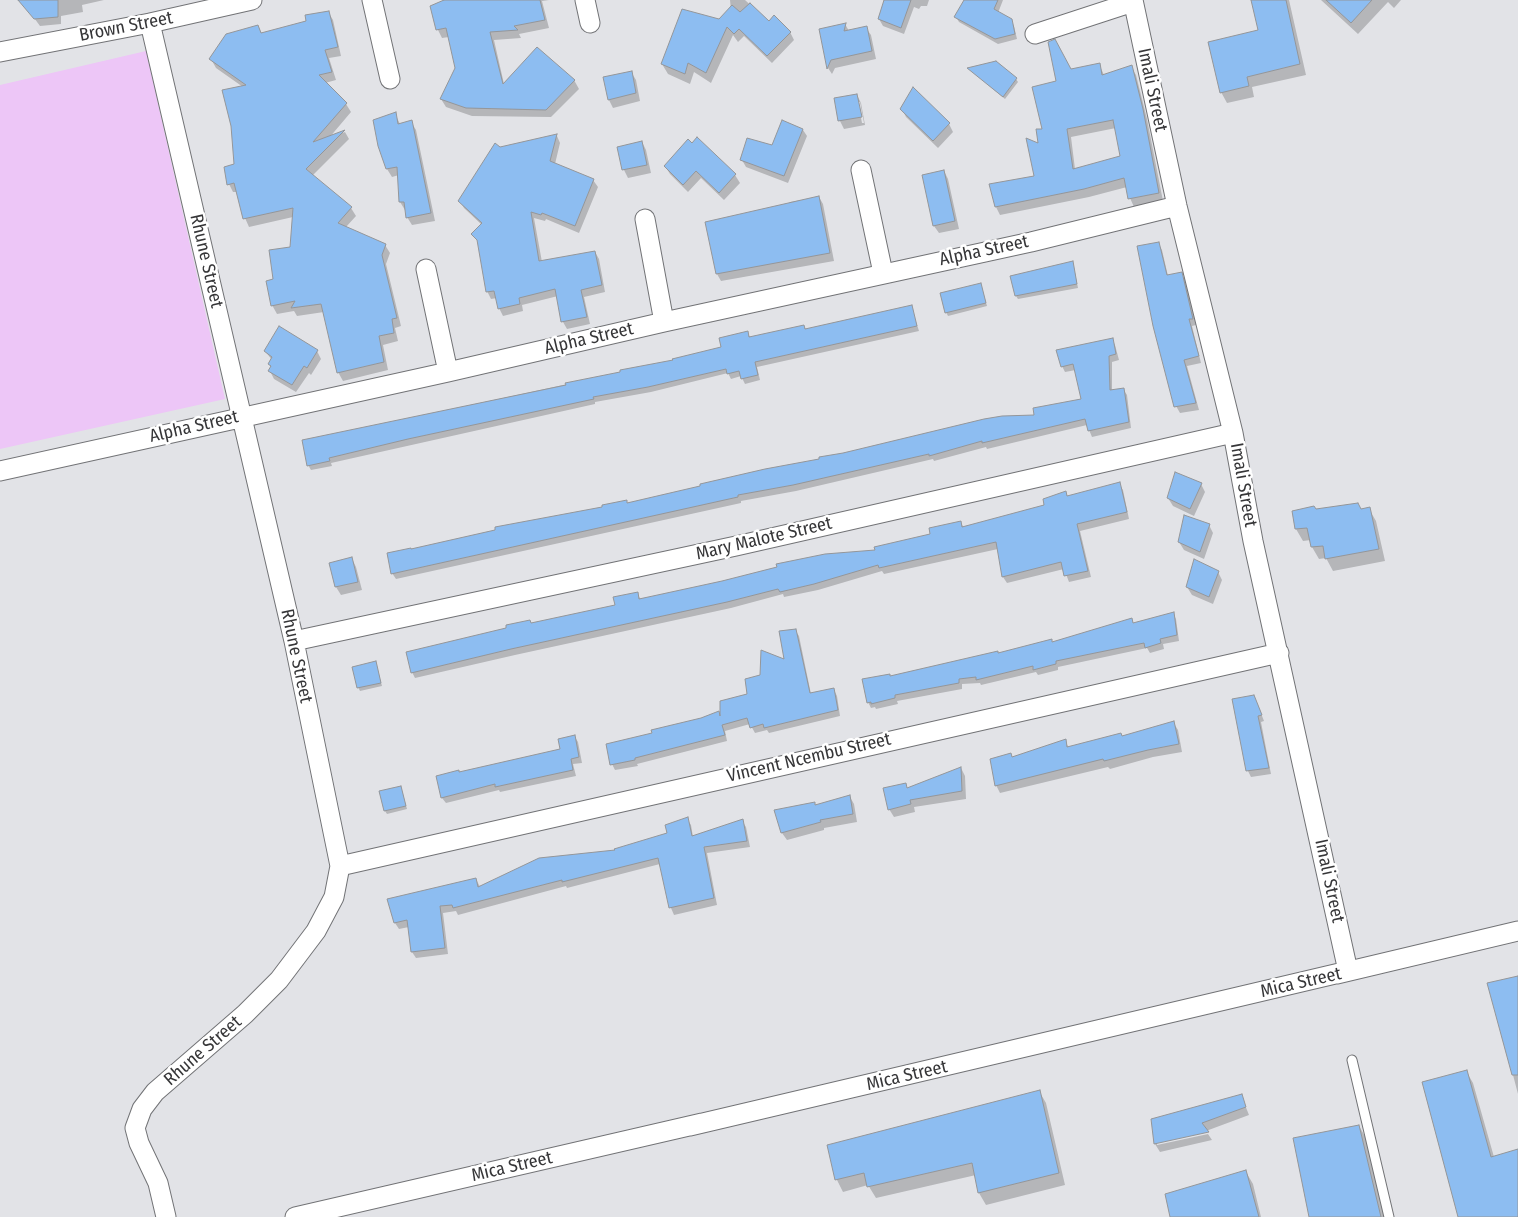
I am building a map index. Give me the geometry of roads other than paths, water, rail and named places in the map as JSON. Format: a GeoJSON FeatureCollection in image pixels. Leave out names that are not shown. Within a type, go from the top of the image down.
{"type":"FeatureCollection","features":[{"type":"Feature","properties":{"kind":"street","name":"Brown Street"},"geometry":{"type":"LineString","coordinates":[[0,52],[150,23],[187,8],[252,0]]}},
{"type":"Feature","properties":{"kind":"street"},"geometry":{"type":"LineString","coordinates":[[372,0],[390,79]]}},
{"type":"Feature","properties":{"kind":"street"},"geometry":{"type":"LineString","coordinates":[[585,0],[590,23]]}},
{"type":"Feature","properties":{"kind":"street"},"geometry":{"type":"LineString","coordinates":[[1036,34],[1133,1]]}},
{"type":"Feature","properties":{"kind":"street","name":"Imali Street"},"geometry":{"type":"LineString","coordinates":[[1133,1],[1178,206],[1233,432],[1253,541],[1348,971]]}},
{"type":"Feature","properties":{"kind":"street","name":"Rhune Street"},"geometry":{"type":"LineString","coordinates":[[150,23],[294,641],[340,866],[334,898],[316,931],[279,980],[245,1014],[155,1092],[142,1109],[135,1128],[139,1143],[158,1183],[166,1217]]}},
{"type":"Feature","properties":{"kind":"street"},"geometry":{"type":"LineString","coordinates":[[860,170],[883,273]]}},
{"type":"Feature","properties":{"kind":"street","name":"Alpha Street"},"geometry":{"type":"LineString","coordinates":[[0,471],[883,273],[1031,242],[1178,206]]}},
{"type":"Feature","properties":{"kind":"street"},"geometry":{"type":"LineString","coordinates":[[645,219],[664,322]]}},
{"type":"Feature","properties":{"kind":"street"},"geometry":{"type":"LineString","coordinates":[[426,268],[448,372]]}},
{"type":"Feature","properties":{"kind":"street","name":"Mary Malote Street"},"geometry":{"type":"LineString","coordinates":[[294,641],[755,542],[1233,432]]}},
{"type":"Feature","properties":{"kind":"street","name":"Vincent Ncembu Street"},"geometry":{"type":"LineString","coordinates":[[340,866],[1279,653]]}},
{"type":"Feature","properties":{"kind":"street","name":"Mica Street"},"geometry":{"type":"LineString","coordinates":[[295,1217],[1518,931]]}},
{"type":"Feature","properties":{"kind":"lane"},"geometry":{"type":"LineString","coordinates":[[1352,1060],[1389,1217]]}}]}
